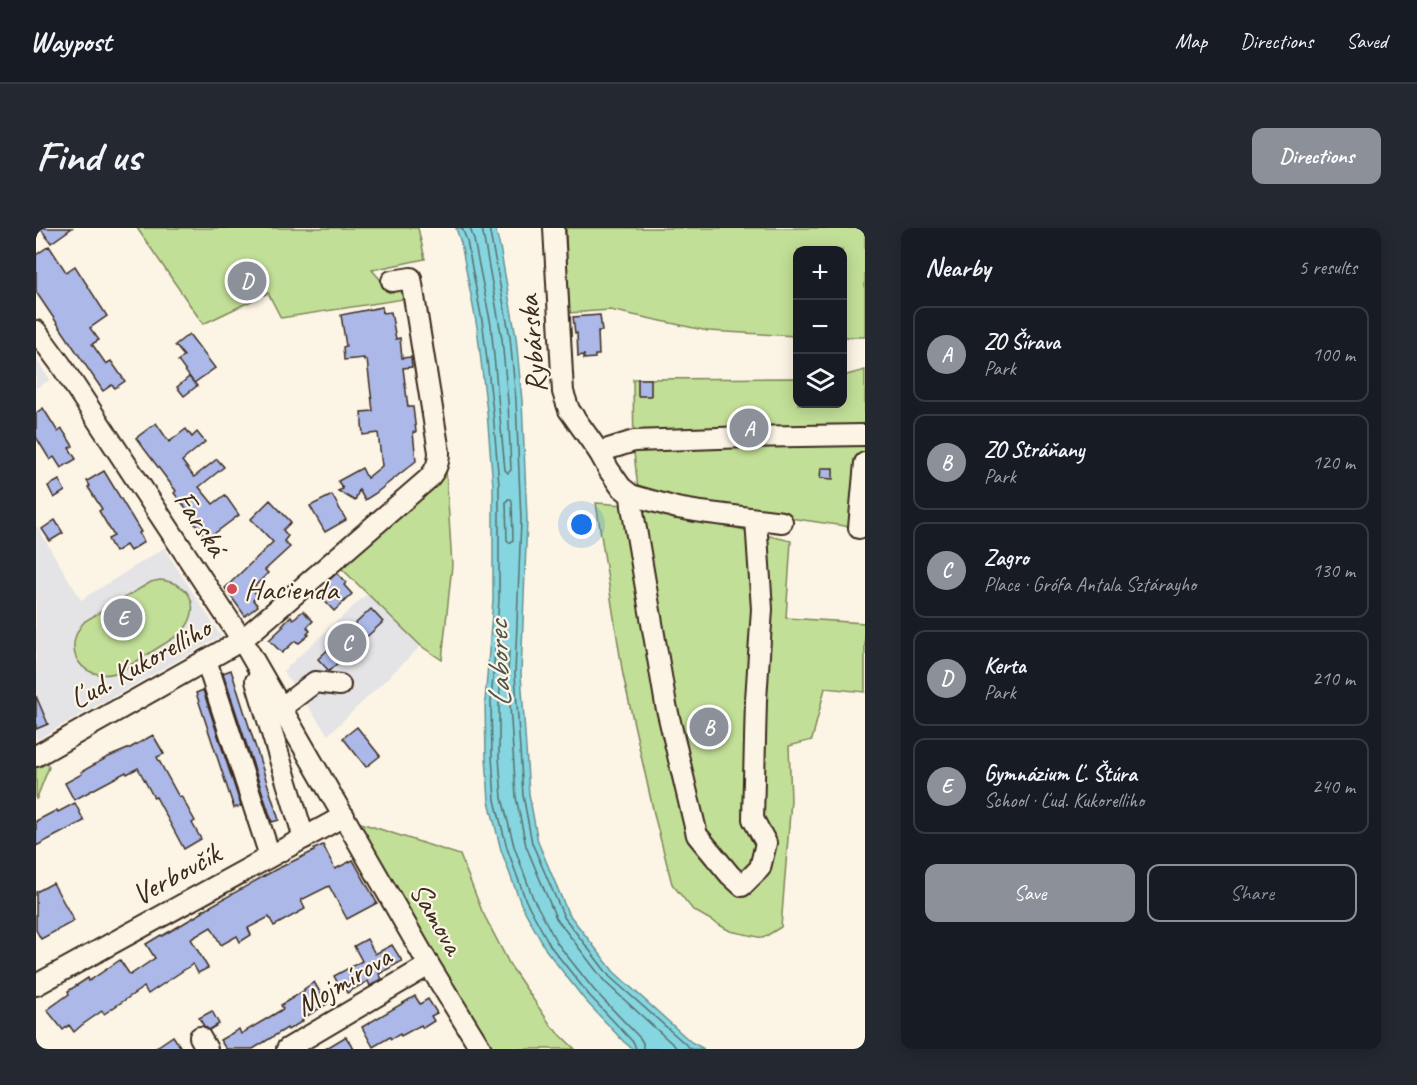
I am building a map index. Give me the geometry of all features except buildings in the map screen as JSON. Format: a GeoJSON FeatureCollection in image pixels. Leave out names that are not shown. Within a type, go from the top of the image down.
{"type":"FeatureCollection","features":[{"type":"Feature","properties":{"kind":"street","name":"Rybárska"},"geometry":{"type":"LineString","coordinates":[[554,228],[563,392],[569,410],[621,487],[631,495]]}},
{"type":"Feature","properties":{"kind":"street","name":"Ľud. Kukorelliho"},"geometry":{"type":"LineString","coordinates":[[36,756],[242,640],[429,478],[437,467],[439,452],[411,278],[392,281]]}},
{"type":"Feature","properties":{"kind":"street","name":"Farská"},"geometry":{"type":"LineString","coordinates":[[36,331],[61,365],[242,640],[344,816]]}},
{"type":"Feature","properties":{"kind":"street"},"geometry":{"type":"LineString","coordinates":[[599,452],[634,441],[865,435]]}},
{"type":"Feature","properties":{"kind":"street"},"geometry":{"type":"LineString","coordinates":[[859,528],[865,463]]}},
{"type":"Feature","properties":{"kind":"street"},"geometry":{"type":"LineString","coordinates":[[756,520],[762,609],[756,700],[753,819],[766,843],[760,868],[742,886],[697,836],[666,705],[631,495],[701,513],[782,522]]}},
{"type":"Feature","properties":{"kind":"street"},"geometry":{"type":"LineString","coordinates":[[206,660],[270,856]]}},
{"type":"Feature","properties":{"kind":"street"},"geometry":{"type":"LineString","coordinates":[[256,681],[304,838]]}},
{"type":"Feature","properties":{"kind":"street"},"geometry":{"type":"LineString","coordinates":[[280,708],[315,682],[340,685]]}},
{"type":"Feature","properties":{"kind":"street","name":"Verbovčík"},"geometry":{"type":"LineString","coordinates":[[36,985],[344,816]]}},
{"type":"Feature","properties":{"kind":"street","name":"Samova"},"geometry":{"type":"LineString","coordinates":[[344,816],[429,965],[481,1049]]}},
{"type":"Feature","properties":{"kind":"street","name":"Mojmírova"},"geometry":{"type":"LineString","coordinates":[[287,1049],[429,965]]}},
{"type":"Feature","properties":{"kind":"shaded area"},"geometry":{"type":"Polygon","coordinates":[[[36,359],[50,380],[36,388],[36,359]]]}},
{"type":"Feature","properties":{"kind":"shaded area"},"geometry":{"type":"Polygon","coordinates":[[[36,525],[81,600],[164,548],[221,636],[36,740],[36,525]]]}},
{"type":"Feature","properties":{"kind":"shaded area"},"geometry":{"type":"Polygon","coordinates":[[[368,593],[421,646],[328,735],[283,671],[368,593]]]}},
{"type":"Feature","properties":{"kind":"green space"},"geometry":{"type":"Polygon","coordinates":[[[137,228],[418,228],[425,259],[372,270],[385,285],[402,288],[404,299],[281,318],[268,293],[203,324],[137,228]]]}},
{"type":"Feature","properties":{"kind":"green space"},"geometry":{"type":"Polygon","coordinates":[[[566,228],[865,228],[865,337],[847,337],[847,246],[793,246],[793,336],[708,331],[610,310],[568,313],[566,228]]]}},
{"type":"Feature","properties":{"kind":"green space"},"geometry":{"type":"Polygon","coordinates":[[[865,370],[865,529],[721,508],[638,489],[634,453],[633,379],[793,378],[793,408],[847,408],[847,375],[865,370]]]}},
{"type":"Feature","properties":{"kind":"green space"},"geometry":{"type":"Polygon","coordinates":[[[446,470],[452,565],[442,660],[421,646],[337,564],[446,470]]]}},
{"type":"Feature","properties":{"kind":"green space"},"geometry":{"type":"Polygon","coordinates":[[[596,503],[641,506],[791,541],[786,618],[865,623],[865,692],[825,688],[812,740],[789,746],[791,800],[781,927],[763,938],[730,931],[693,910],[672,884],[623,675],[596,503]]]}},
{"type":"Feature","properties":{"kind":"green space"},"geometry":{"type":"Polygon","coordinates":[[[160,580],[180,586],[191,600],[191,616],[180,634],[121,671],[96,674],[86,669],[75,654],[74,643],[77,632],[85,621],[151,582],[160,580]]]}},
{"type":"Feature","properties":{"kind":"green space"},"geometry":{"type":"Polygon","coordinates":[[[45,760],[49,767],[36,800],[36,765],[45,760]]]}},
{"type":"Feature","properties":{"kind":"green space"},"geometry":{"type":"Polygon","coordinates":[[[358,822],[460,855],[482,911],[510,965],[552,1027],[575,1049],[488,1049],[358,822]]]}},
{"type":"Feature","properties":{"kind":"water","name":"Laborec"},"geometry":{"type":"Polygon","coordinates":[[[456,228],[495,228],[516,337],[522,401],[527,519],[521,674],[529,794],[538,842],[568,913],[614,972],[691,1042],[704,1049],[633,1049],[624,1042],[584,999],[546,950],[521,904],[501,850],[489,801],[486,757],[485,702],[493,600],[493,486],[477,327],[456,228]]]}},
{"type":"Feature","properties":{"kind":"place","name":"Kerta"},"geometry":{"type":"Point","coordinates":[247,281]}},
{"type":"Feature","properties":{"kind":"place","name":"ZO Šírava"},"geometry":{"type":"Point","coordinates":[749,428]}},
{"type":"Feature","properties":{"kind":"place","name":"Hacienda"},"geometry":{"type":"Point","coordinates":[232,589]}},
{"type":"Feature","properties":{"kind":"place","name":"Gymnázium Ľ. Štúra"},"geometry":{"type":"Point","coordinates":[123,618]}},
{"type":"Feature","properties":{"kind":"place","name":"Zagro"},"geometry":{"type":"Point","coordinates":[347,643]}},
{"type":"Feature","properties":{"kind":"place","name":"ZO Stráňany"},"geometry":{"type":"Point","coordinates":[709,727]}}]}
